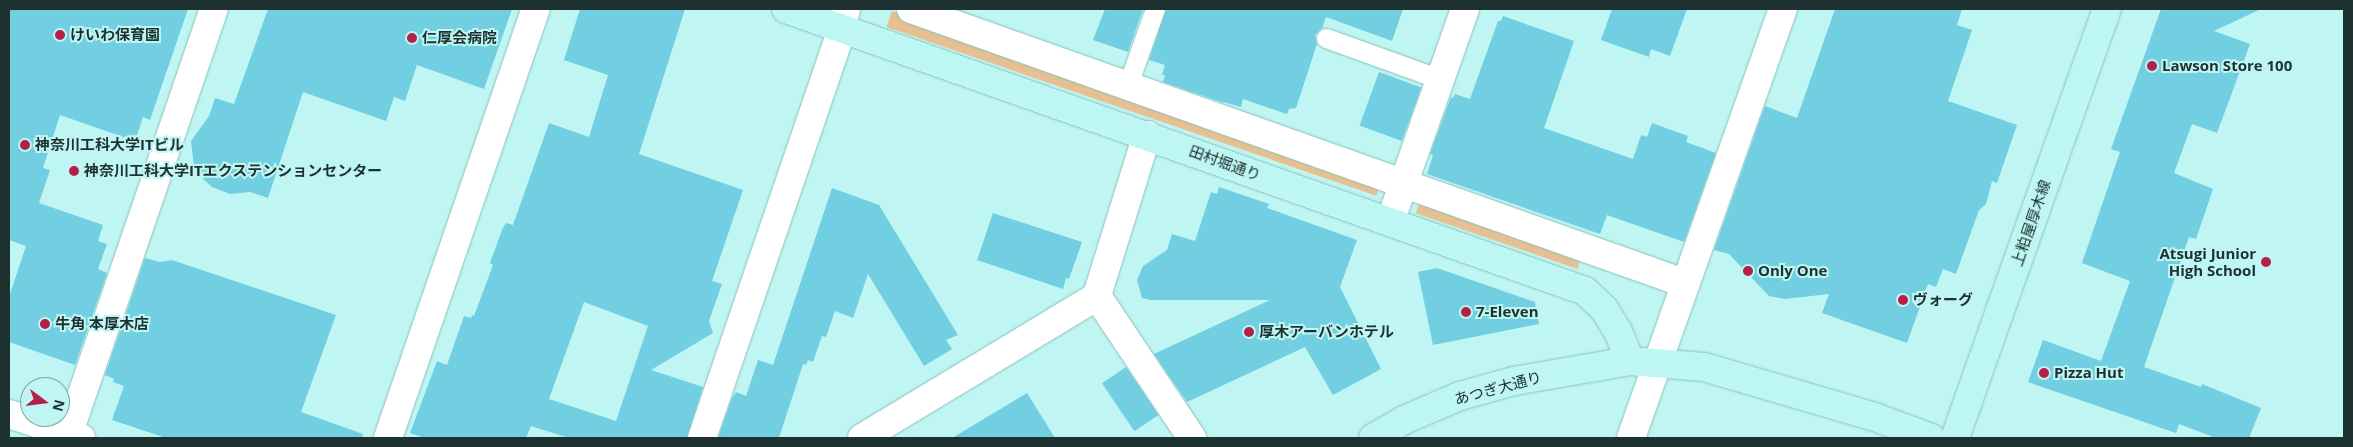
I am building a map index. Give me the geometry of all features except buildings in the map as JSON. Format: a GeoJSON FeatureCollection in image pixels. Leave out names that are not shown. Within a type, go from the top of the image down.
{"type":"FeatureCollection","features":[{"type":"Feature","properties":{"kind":"street"},"geometry":{"type":"LineString","coordinates":[[9,414],[72,437],[214,9]]}},
{"type":"Feature","properties":{"kind":"street"},"geometry":{"type":"LineString","coordinates":[[388,438],[536,9]]}},
{"type":"Feature","properties":{"kind":"street","name":"田村堀通り"},"geometry":{"type":"LineString","coordinates":[[786,9],[844,19],[1147,135],[1585,291],[1604,309],[1618,331],[1630,361]]}},
{"type":"Feature","properties":{"kind":"street"},"geometry":{"type":"LineString","coordinates":[[910,9],[1684,283]]}},
{"type":"Feature","properties":{"kind":"street"},"geometry":{"type":"LineString","coordinates":[[1390,222],[1465,9]]}},
{"type":"Feature","properties":{"kind":"street"},"geometry":{"type":"LineString","coordinates":[[1631,438],[1684,283],[1783,9]]}},
{"type":"Feature","properties":{"kind":"street","name":"上粕屋厚木線"},"geometry":{"type":"LineString","coordinates":[[1955,438],[2107,9]]}},
{"type":"Feature","properties":{"kind":"street"},"geometry":{"type":"LineString","coordinates":[[702,438],[844,19]]}},
{"type":"Feature","properties":{"kind":"street"},"geometry":{"type":"LineString","coordinates":[[862,438],[1097,296],[1147,135]]}},
{"type":"Feature","properties":{"kind":"street"},"geometry":{"type":"LineString","coordinates":[[1097,296],[1192,438]]}},
{"type":"Feature","properties":{"kind":"street","name":"あつぎ大通り"},"geometry":{"type":"LineString","coordinates":[[1373,438],[1404,420],[1460,396],[1514,381],[1630,361],[1704,367],[1755,380],[1872,416],[1930,438]]}},
{"type":"Feature","properties":{"kind":"lane"},"geometry":{"type":"LineString","coordinates":[[1128,86],[1155,9]]}},
{"type":"Feature","properties":{"kind":"lane"},"geometry":{"type":"LineString","coordinates":[[1326,38],[1440,79]]}},
{"type":"Feature","properties":{"kind":"shaded area"},"geometry":{"type":"Polygon","coordinates":[[[892,11],[1382,180],[1376,196],[886,27],[892,11]]]}},
{"type":"Feature","properties":{"kind":"shaded area"},"geometry":{"type":"Polygon","coordinates":[[[1420,201],[1582,257],[1577,269],[1416,213],[1420,201]]]}},
{"type":"Feature","properties":{"kind":"place","name":"けいわ保育園"},"geometry":{"type":"Point","coordinates":[60,35]}},
{"type":"Feature","properties":{"kind":"place","name":"仁厚会病院"},"geometry":{"type":"Point","coordinates":[412,38]}},
{"type":"Feature","properties":{"kind":"place","name":"Lawson Store 100"},"geometry":{"type":"Point","coordinates":[2152,66]}},
{"type":"Feature","properties":{"kind":"place","name":"神奈川工科大学ITビル"},"geometry":{"type":"Point","coordinates":[25,145]}},
{"type":"Feature","properties":{"kind":"place","name":"神奈川工科大学ITエクステンションセンター"},"geometry":{"type":"Point","coordinates":[74,171]}},
{"type":"Feature","properties":{"kind":"place","name":"Atsugi Junior High School"},"geometry":{"type":"Point","coordinates":[2266,262]}},
{"type":"Feature","properties":{"kind":"place","name":"Only One"},"geometry":{"type":"Point","coordinates":[1748,271]}},
{"type":"Feature","properties":{"kind":"place","name":"ヴォーグ"},"geometry":{"type":"Point","coordinates":[1903,300]}},
{"type":"Feature","properties":{"kind":"place","name":"7-Eleven"},"geometry":{"type":"Point","coordinates":[1466,312]}},
{"type":"Feature","properties":{"kind":"place","name":"牛角 本厚木店"},"geometry":{"type":"Point","coordinates":[45,324]}},
{"type":"Feature","properties":{"kind":"place","name":"厚木アーバンホテル"},"geometry":{"type":"Point","coordinates":[1249,332]}},
{"type":"Feature","properties":{"kind":"place","name":"Pizza Hut"},"geometry":{"type":"Point","coordinates":[2044,373]}}]}
